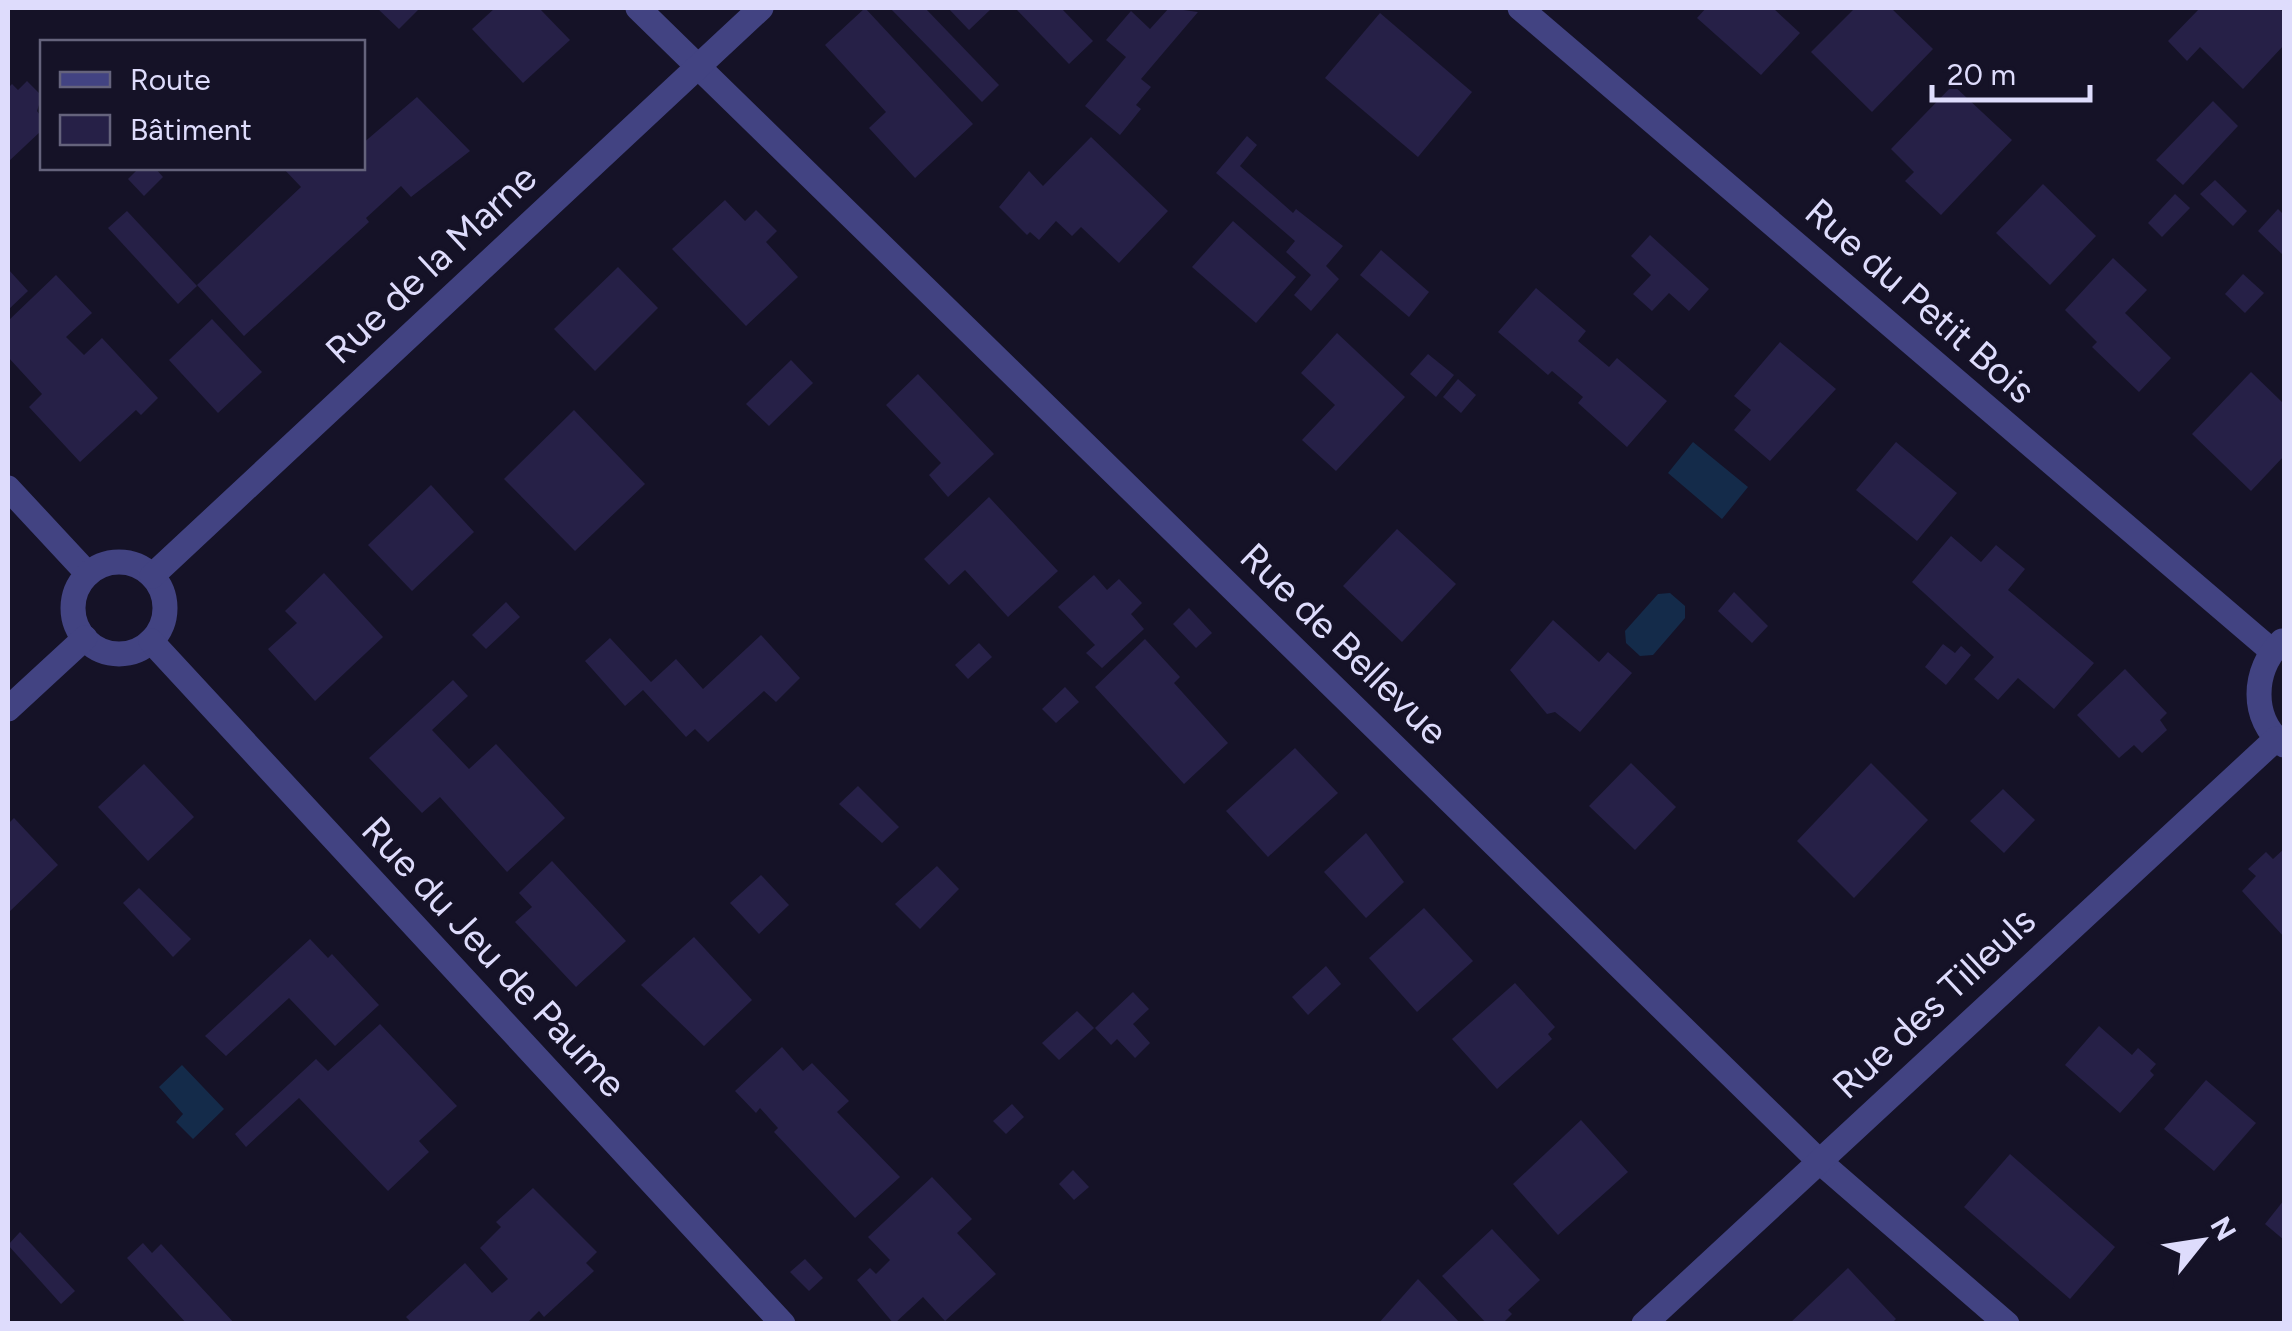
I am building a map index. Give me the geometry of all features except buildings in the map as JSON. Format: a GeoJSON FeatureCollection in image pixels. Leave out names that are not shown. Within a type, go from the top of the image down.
{"type":"FeatureCollection","features":[{"type":"Feature","properties":{"kind":"street","name":"Rue de Bellevue"},"geometry":{"type":"LineString","coordinates":[[638,8],[1819,1161],[2006,1324]]}},
{"type":"Feature","properties":{"kind":"street","name":"Rue de la Marne"},"geometry":{"type":"LineString","coordinates":[[152,576],[761,8]]}},
{"type":"Feature","properties":{"kind":"street","name":"Rue du Petit Bois"},"geometry":{"type":"LineString","coordinates":[[1520,8],[2278,645]]}},
{"type":"Feature","properties":{"kind":"street"},"geometry":{"type":"LineString","coordinates":[[8,488],[88,574]]}},
{"type":"Feature","properties":{"kind":"street"},"geometry":{"type":"LineString","coordinates":[[127,562],[152,576],[160,588],[164,616],[151,641],[124,654],[110,653],[84,638],[73,612],[79,586],[88,574],[99,566],[127,562]]}},
{"type":"Feature","properties":{"kind":"street"},"geometry":{"type":"LineString","coordinates":[[8,710],[84,638]]}},
{"type":"Feature","properties":{"kind":"street","name":"Rue du Jeu de Paume"},"geometry":{"type":"LineString","coordinates":[[151,641],[783,1324]]}},
{"type":"Feature","properties":{"kind":"street"},"geometry":{"type":"LineString","coordinates":[[2278,645],[2261,672],[2258,695],[2263,718],[2280,742]]}},
{"type":"Feature","properties":{"kind":"street","name":"Rue des Tilleuls"},"geometry":{"type":"LineString","coordinates":[[1644,1324],[2280,742]]}},
{"type":"Feature","properties":{"kind":"water"},"geometry":{"type":"Polygon","coordinates":[[[1693,442],[1748,487],[1722,519],[1668,473],[1693,442]]]}},
{"type":"Feature","properties":{"kind":"water"},"geometry":{"type":"Polygon","coordinates":[[[1670,593],[1685,606],[1685,618],[1653,655],[1640,656],[1626,643],[1625,631],[1658,594],[1670,593]]]}},
{"type":"Feature","properties":{"kind":"water"},"geometry":{"type":"Polygon","coordinates":[[[182,1065],[224,1109],[193,1139],[176,1122],[183,1114],[159,1087],[182,1065]]]}}]}
